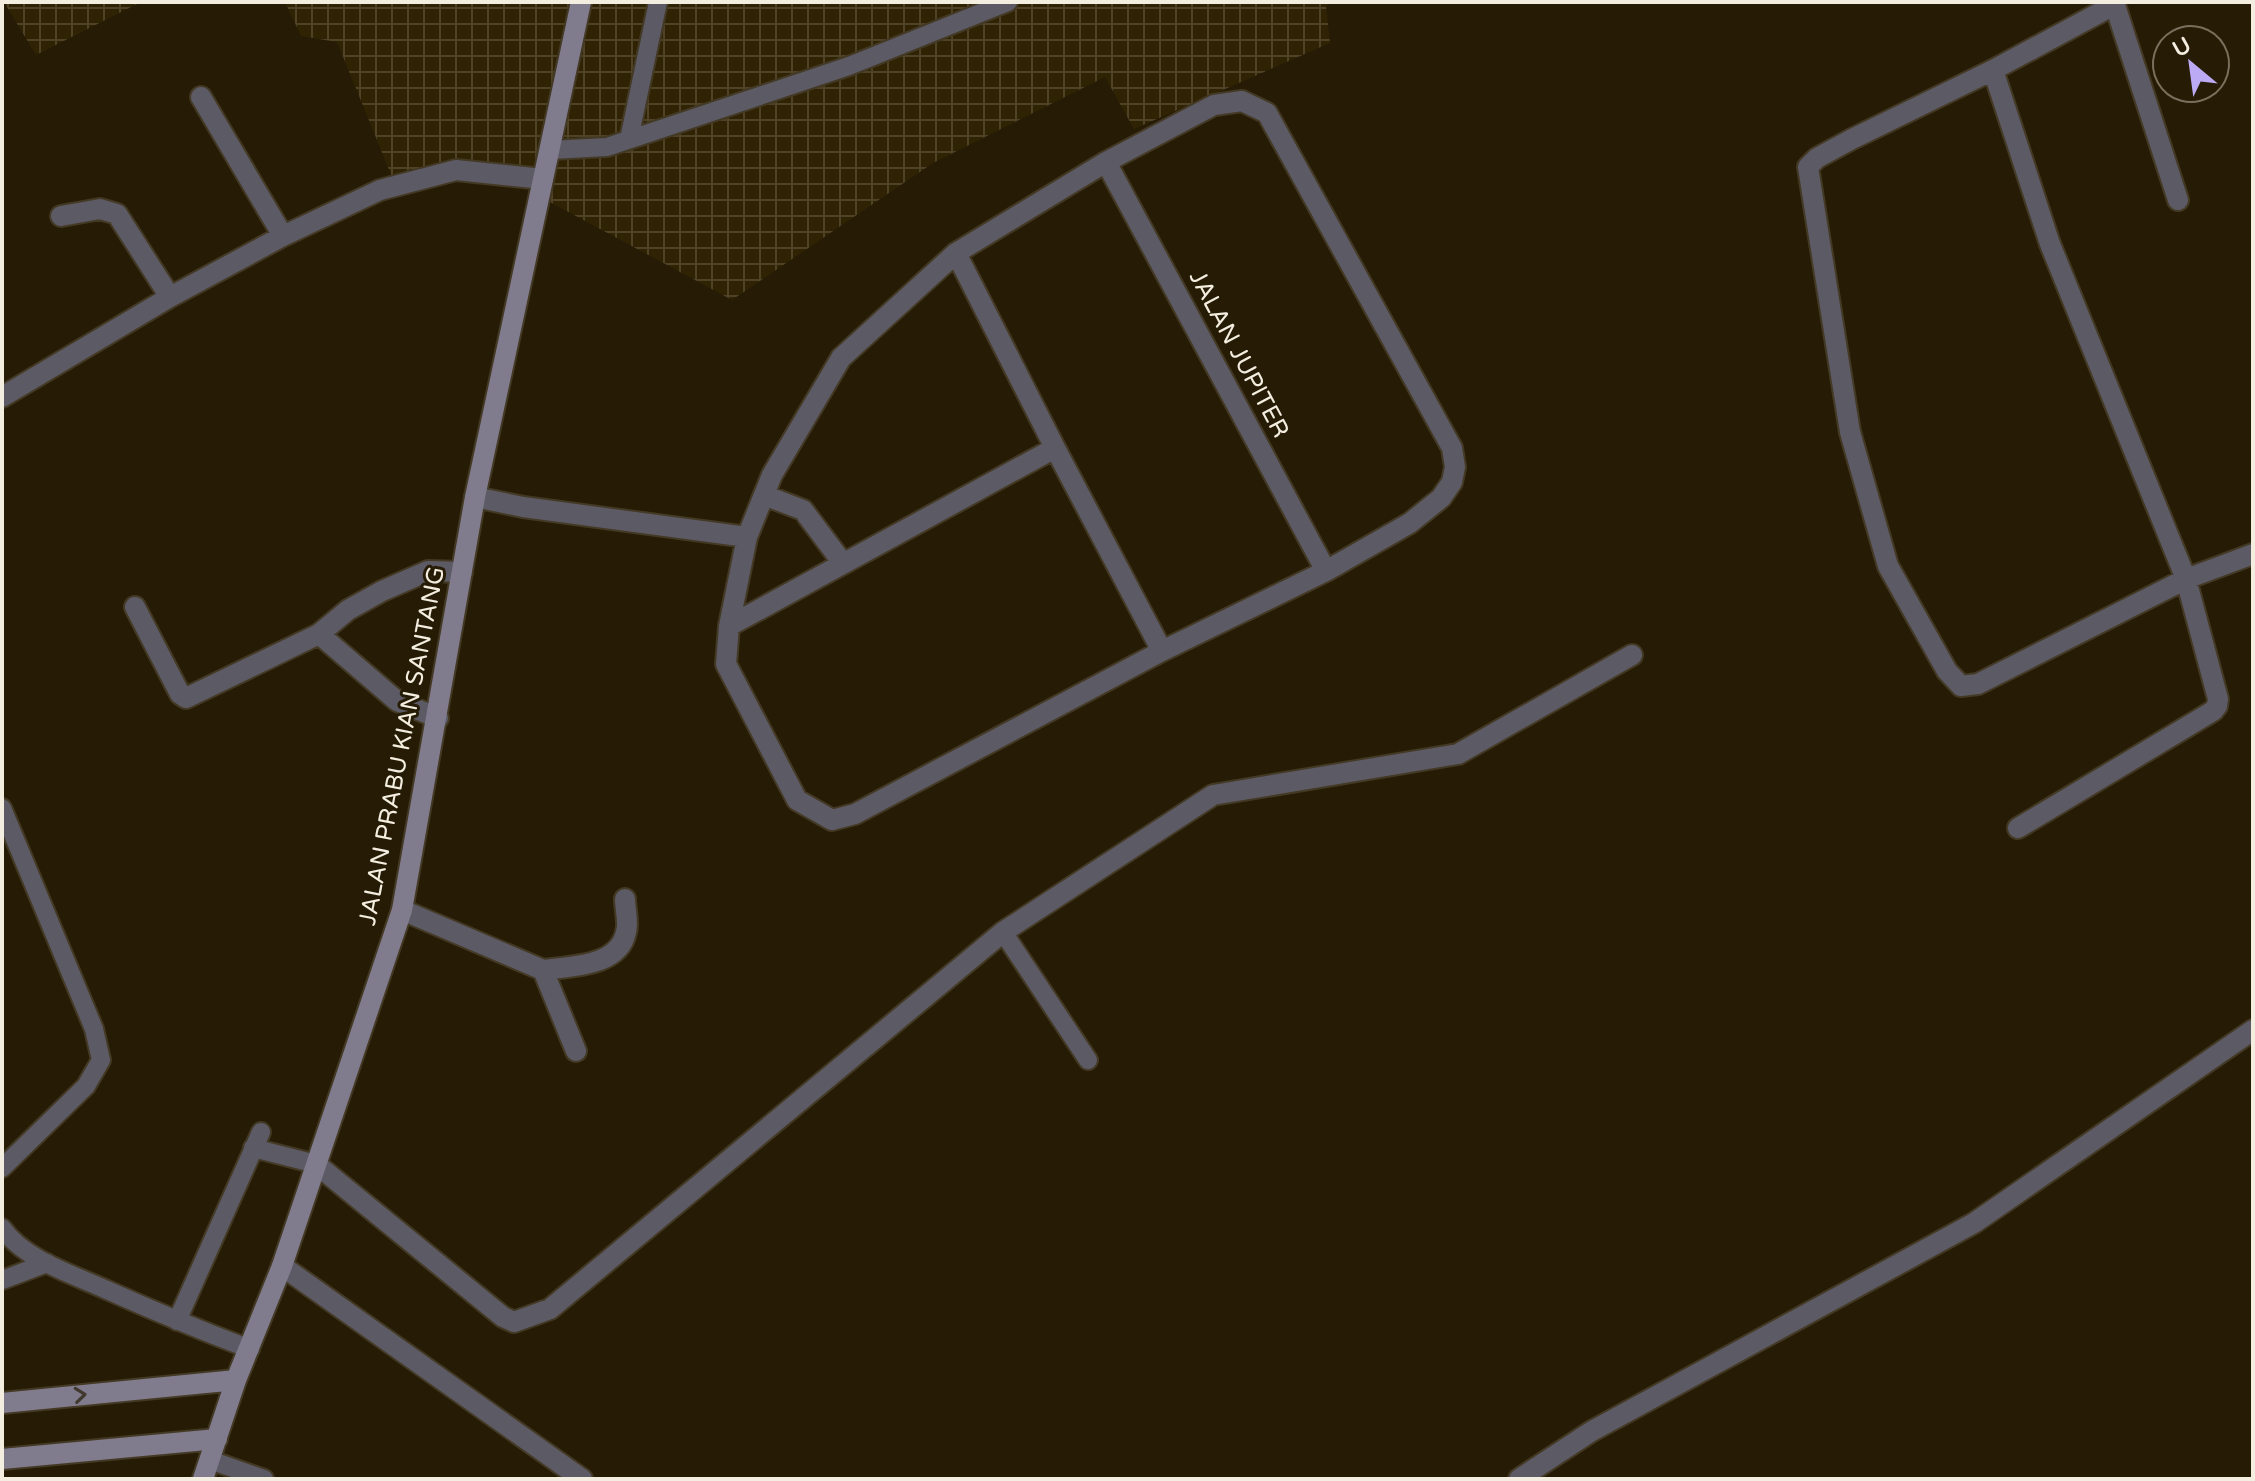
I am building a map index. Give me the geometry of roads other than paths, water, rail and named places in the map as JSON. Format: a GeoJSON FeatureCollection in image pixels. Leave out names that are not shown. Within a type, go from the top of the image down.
{"type":"FeatureCollection","features":[{"type":"Feature","properties":{"kind":"main road","name":"JALAN PRABU KIAN SANTANG"},"geometry":{"type":"LineString","coordinates":[[206,1470],[236,1380],[282,1266],[402,910],[475,497],[581,2]]}},
{"type":"Feature","properties":{"kind":"main road"},"geometry":{"type":"LineString","coordinates":[[2,1403],[236,1380]]}},
{"type":"Feature","properties":{"kind":"main road"},"geometry":{"type":"LineString","coordinates":[[2,1459],[217,1439]]}},
{"type":"Feature","properties":{"kind":"street"},"geometry":{"type":"LineString","coordinates":[[2178,200],[2114,4],[1993,70],[1852,139],[1817,158],[1808,167],[1850,432],[1888,566],[1947,671],[1961,686],[1978,684],[2186,579],[2253,554]]}},
{"type":"Feature","properties":{"kind":"street"},"geometry":{"type":"LineString","coordinates":[[1993,70],[2050,244],[2186,579],[2217,706],[2018,828]]}},
{"type":"Feature","properties":{"kind":"street"},"geometry":{"type":"LineString","coordinates":[[201,97],[283,236]]}},
{"type":"Feature","properties":{"kind":"street"},"geometry":{"type":"LineString","coordinates":[[1242,101],[1267,113],[1452,448],[1455,467],[1452,482],[1441,498],[1410,523],[1326,571],[1162,651],[855,814],[832,820],[797,800],[726,664],[729,626],[747,537],[772,475],[841,358],[956,253],[1106,162],[1214,105],[1242,101]]}},
{"type":"Feature","properties":{"kind":"street","name":"JALAN JUPITER"},"geometry":{"type":"LineString","coordinates":[[1106,162],[1326,571]]}},
{"type":"Feature","properties":{"kind":"street"},"geometry":{"type":"LineString","coordinates":[[2,397],[170,297],[283,236],[380,190],[456,170],[543,179]]}},
{"type":"Feature","properties":{"kind":"street"},"geometry":{"type":"LineString","coordinates":[[61,216],[100,209],[117,214],[170,297]]}},
{"type":"Feature","properties":{"kind":"street"},"geometry":{"type":"LineString","coordinates":[[956,253],[1162,651]]}},
{"type":"Feature","properties":{"kind":"street"},"geometry":{"type":"LineString","coordinates":[[729,626],[1055,448]]}},
{"type":"Feature","properties":{"kind":"street"},"geometry":{"type":"LineString","coordinates":[[764,495],[803,510],[842,562]]}},
{"type":"Feature","properties":{"kind":"street"},"geometry":{"type":"LineString","coordinates":[[475,497],[523,507],[747,537]]}},
{"type":"Feature","properties":{"kind":"street"},"geometry":{"type":"LineString","coordinates":[[135,607],[180,694],[186,698],[319,634],[348,610],[382,591],[428,571],[462,572]]}},
{"type":"Feature","properties":{"kind":"street"},"geometry":{"type":"LineString","coordinates":[[319,634],[397,701],[438,718]]}},
{"type":"Feature","properties":{"kind":"street"},"geometry":{"type":"LineString","coordinates":[[316,1164],[503,1317],[514,1322],[550,1309],[1003,932],[1213,795],[1458,754],[1632,655]]}},
{"type":"Feature","properties":{"kind":"street"},"geometry":{"type":"LineString","coordinates":[[402,910],[543,970],[598,962],[618,951],[627,932],[625,899]]}},
{"type":"Feature","properties":{"kind":"street"},"geometry":{"type":"LineString","coordinates":[[543,970],[576,1051]]}},
{"type":"Feature","properties":{"kind":"street"},"geometry":{"type":"LineString","coordinates":[[1519,1479],[1592,1431],[1974,1223],[2253,1030]]}},
{"type":"Feature","properties":{"kind":"street"},"geometry":{"type":"LineString","coordinates":[[282,1266],[582,1479]]}},
{"type":"Feature","properties":{"kind":"lane"},"geometry":{"type":"LineString","coordinates":[[629,139],[658,2]]}},
{"type":"Feature","properties":{"kind":"lane"},"geometry":{"type":"LineString","coordinates":[[551,150],[607,147],[849,66],[1008,2]]}},
{"type":"Feature","properties":{"kind":"lane"},"geometry":{"type":"LineString","coordinates":[[2,808],[94,1029],[101,1060],[86,1086],[2,1168]]}},
{"type":"Feature","properties":{"kind":"lane"},"geometry":{"type":"LineString","coordinates":[[1003,932],[1088,1060]]}},
{"type":"Feature","properties":{"kind":"lane"},"geometry":{"type":"LineString","coordinates":[[177,1321],[257,1140],[316,1164]]}},
{"type":"Feature","properties":{"kind":"lane"},"geometry":{"type":"LineString","coordinates":[[2,1228],[9,1237],[47,1263],[177,1321],[250,1349]]}},
{"type":"Feature","properties":{"kind":"lane"},"geometry":{"type":"LineString","coordinates":[[2,1280],[47,1263]]}},
{"type":"Feature","properties":{"kind":"lane"},"geometry":{"type":"LineString","coordinates":[[206,1470],[264,1479]]}}]}
